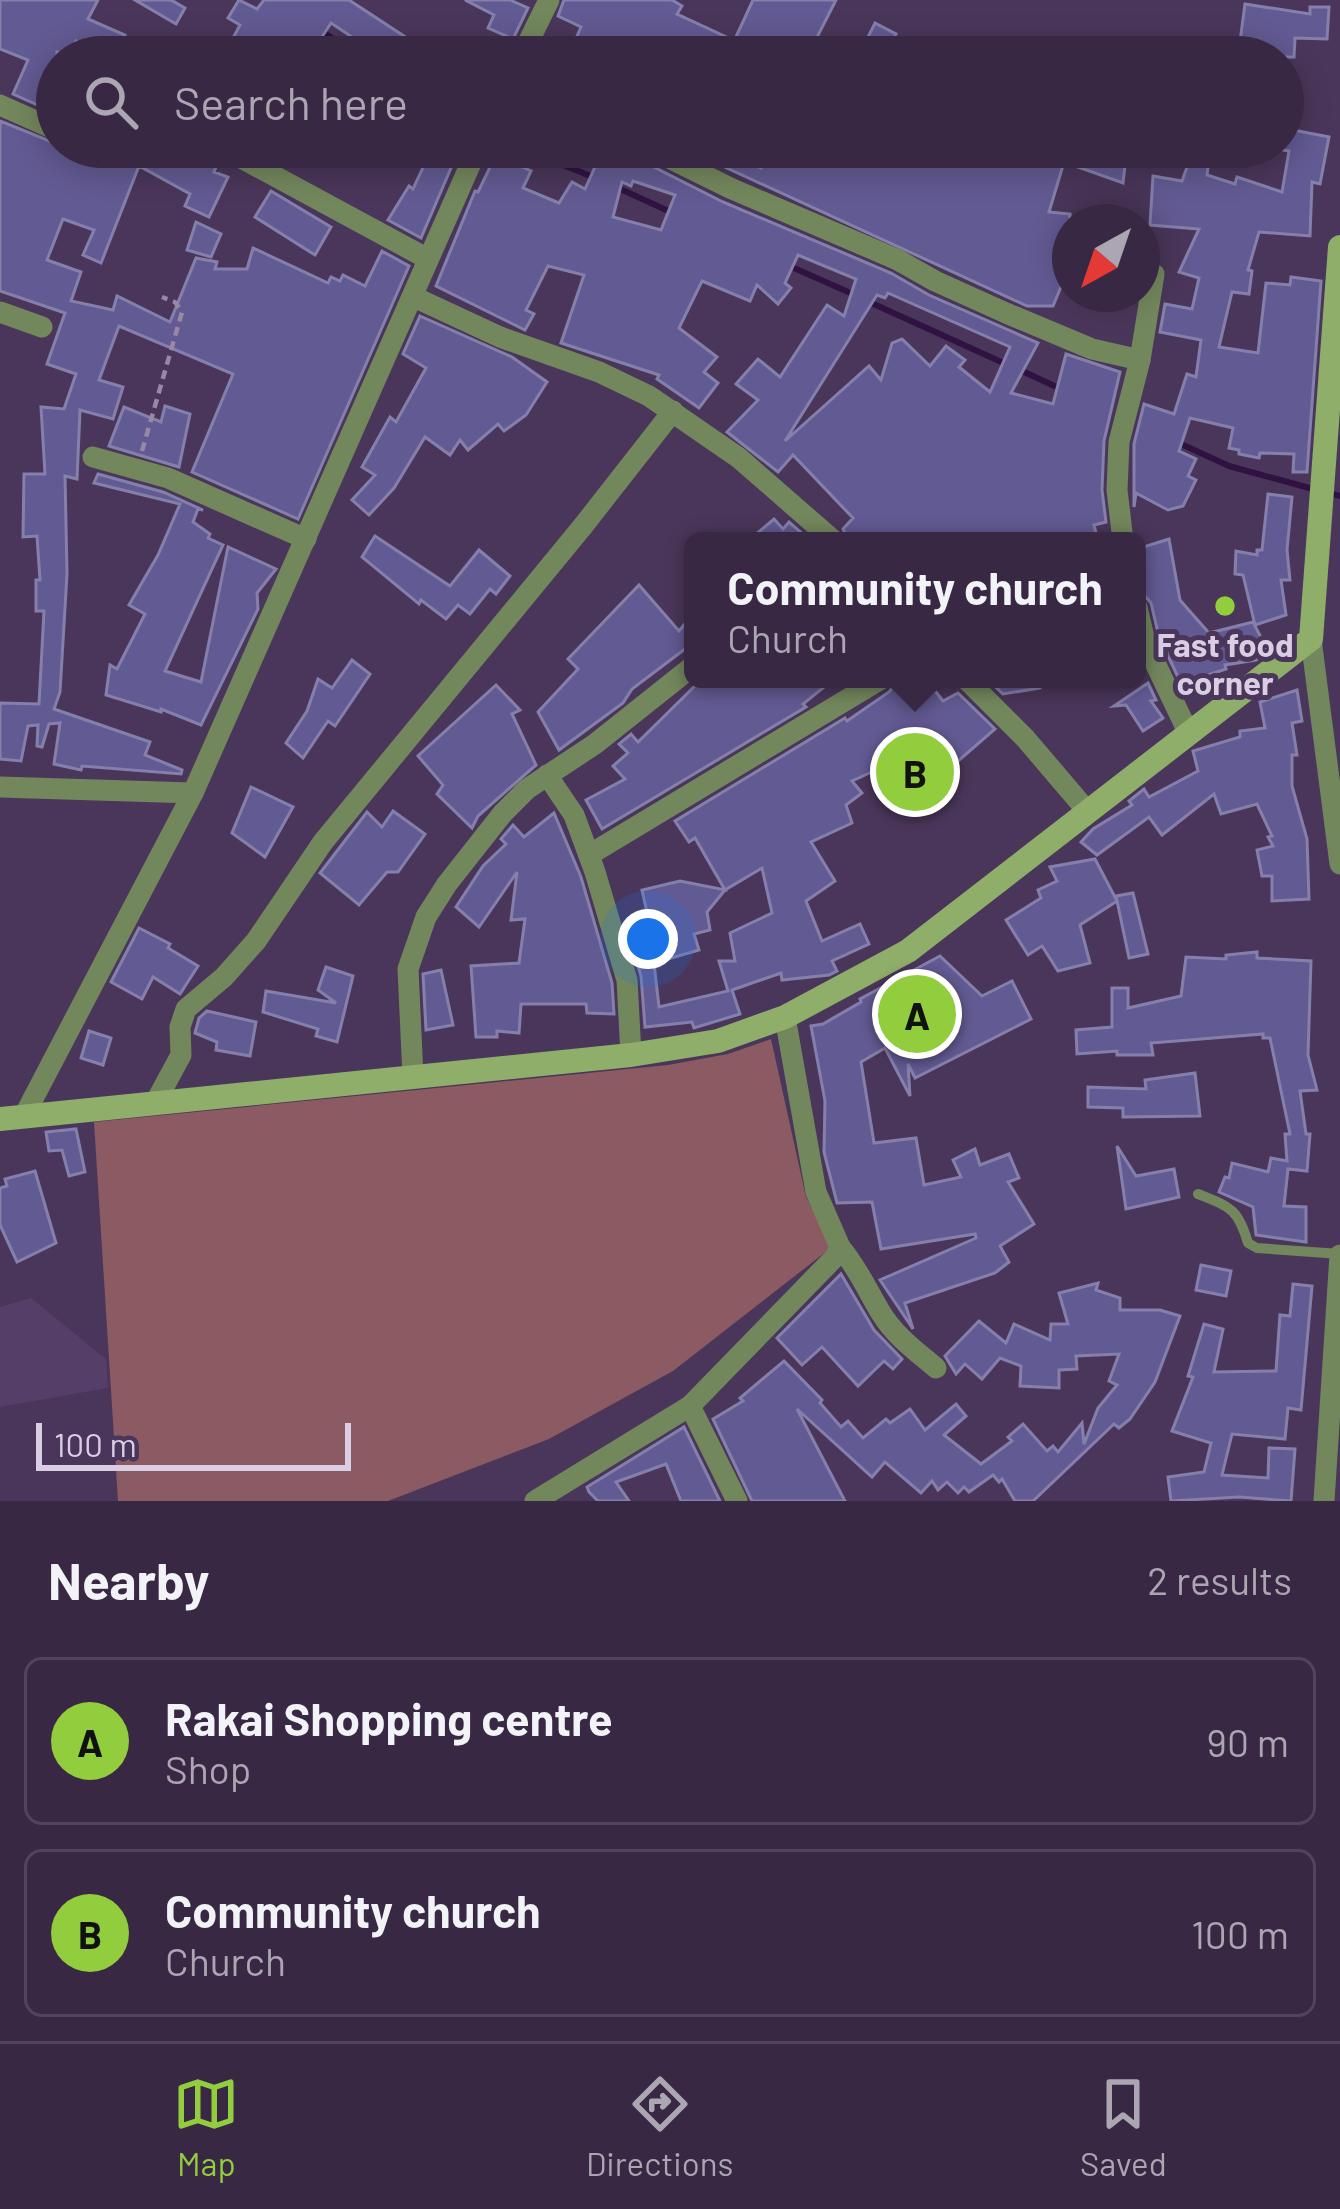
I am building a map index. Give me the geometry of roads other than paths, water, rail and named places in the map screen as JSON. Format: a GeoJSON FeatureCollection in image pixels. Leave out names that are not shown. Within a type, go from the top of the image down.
{"type":"FeatureCollection","features":[{"type":"Feature","properties":{"kind":"street"},"geometry":{"type":"LineString","coordinates":[[529,36],[544,2]]}},
{"type":"Feature","properties":{"kind":"street"},"geometry":{"type":"LineString","coordinates":[[0,105],[36,121]]}},
{"type":"Feature","properties":{"kind":"street"},"geometry":{"type":"LineString","coordinates":[[259,168],[428,260]]}},
{"type":"Feature","properties":{"kind":"street"},"geometry":{"type":"LineString","coordinates":[[12,1118],[193,793],[469,168]]}},
{"type":"Feature","properties":{"kind":"street"},"geometry":{"type":"LineString","coordinates":[[711,168],[1006,314],[1092,349],[1140,360]]}},
{"type":"Feature","properties":{"kind":"street"},"geometry":{"type":"LineString","coordinates":[[1340,251],[1311,639],[1335,797],[1340,864]]}},
{"type":"Feature","properties":{"kind":"street"},"geometry":{"type":"LineString","coordinates":[[414,297],[500,337],[599,372],[673,411],[740,458],[824,532]]}},
{"type":"Feature","properties":{"kind":"street"},"geometry":{"type":"LineString","coordinates":[[0,312],[42,327]]}},
{"type":"Feature","properties":{"kind":"street"},"geometry":{"type":"LineString","coordinates":[[1122,532],[1119,442],[1148,312]]}},
{"type":"Feature","properties":{"kind":"street"},"geometry":{"type":"LineString","coordinates":[[155,1103],[181,1055],[180,1027],[186,1009],[256,941],[323,842],[673,411]]}},
{"type":"Feature","properties":{"kind":"street"},"geometry":{"type":"LineString","coordinates":[[93,457],[168,478],[307,539]]}},
{"type":"Feature","properties":{"kind":"street"},"geometry":{"type":"LineString","coordinates":[[12,1118],[631,1054],[718,1041],[785,1017],[908,951],[1311,639]]}},
{"type":"Feature","properties":{"kind":"street"},"geometry":{"type":"LineString","coordinates":[[1146,646],[1189,734]]}},
{"type":"Feature","properties":{"kind":"street"},"geometry":{"type":"LineString","coordinates":[[413,1077],[408,969],[426,917],[494,824],[527,789],[595,744],[684,673]]}},
{"type":"Feature","properties":{"kind":"street"},"geometry":{"type":"LineString","coordinates":[[589,855],[866,688]]}},
{"type":"Feature","properties":{"kind":"street"},"geometry":{"type":"LineString","coordinates":[[975,688],[1088,812]]}},
{"type":"Feature","properties":{"kind":"street"},"geometry":{"type":"LineString","coordinates":[[547,775],[574,814],[627,980],[631,1054]]}},
{"type":"Feature","properties":{"kind":"street"},"geometry":{"type":"LineString","coordinates":[[0,787],[193,793]]}},
{"type":"Feature","properties":{"kind":"street"},"geometry":{"type":"LineString","coordinates":[[785,1017],[816,1192],[840,1246],[858,1268],[880,1311],[898,1336],[936,1368]]}},
{"type":"Feature","properties":{"kind":"street"},"geometry":{"type":"LineString","coordinates":[[535,1501],[690,1406],[826,1270],[840,1246]]}},
{"type":"Feature","properties":{"kind":"street"},"geometry":{"type":"LineString","coordinates":[[1324,1501],[1335,1418],[1340,1254]]}},
{"type":"Feature","properties":{"kind":"street"},"geometry":{"type":"LineString","coordinates":[[690,1406],[737,1501]]}},
{"type":"Feature","properties":{"kind":"lane"},"geometry":{"type":"LineString","coordinates":[[1198,1193],[1232,1208],[1241,1217],[1248,1243],[1257,1248],[1340,1254]]}},
{"type":"Feature","properties":{"kind":"waterway"},"geometry":{"type":"LineString","coordinates":[[320,30],[329,36]]}},
{"type":"Feature","properties":{"kind":"waterway"},"geometry":{"type":"LineString","coordinates":[[570,168],[598,179]]}},
{"type":"Feature","properties":{"kind":"waterway"},"geometry":{"type":"LineString","coordinates":[[616,187],[675,214]]}},
{"type":"Feature","properties":{"kind":"waterway"},"geometry":{"type":"LineString","coordinates":[[785,264],[855,295]]}},
{"type":"Feature","properties":{"kind":"waterway"},"geometry":{"type":"LineString","coordinates":[[867,301],[1008,365]]}},
{"type":"Feature","properties":{"kind":"waterway"},"geometry":{"type":"LineString","coordinates":[[1020,370],[1063,390]]}},
{"type":"Feature","properties":{"kind":"waterway"},"geometry":{"type":"LineString","coordinates":[[1179,443],[1229,466],[1313,489]]}},
{"type":"Feature","properties":{"kind":"waterway"},"geometry":{"type":"LineString","coordinates":[[1326,492],[1340,496]]}},
{"type":"Feature","properties":{"kind":"place","name":"Fast food corner"},"geometry":{"type":"Point","coordinates":[1225,606]}},
{"type":"Feature","properties":{"kind":"place","name":"Community church"},"geometry":{"type":"Point","coordinates":[915,772]}},
{"type":"Feature","properties":{"kind":"place","name":"Rakai Shopping centre"},"geometry":{"type":"Point","coordinates":[917,1014]}}]}
